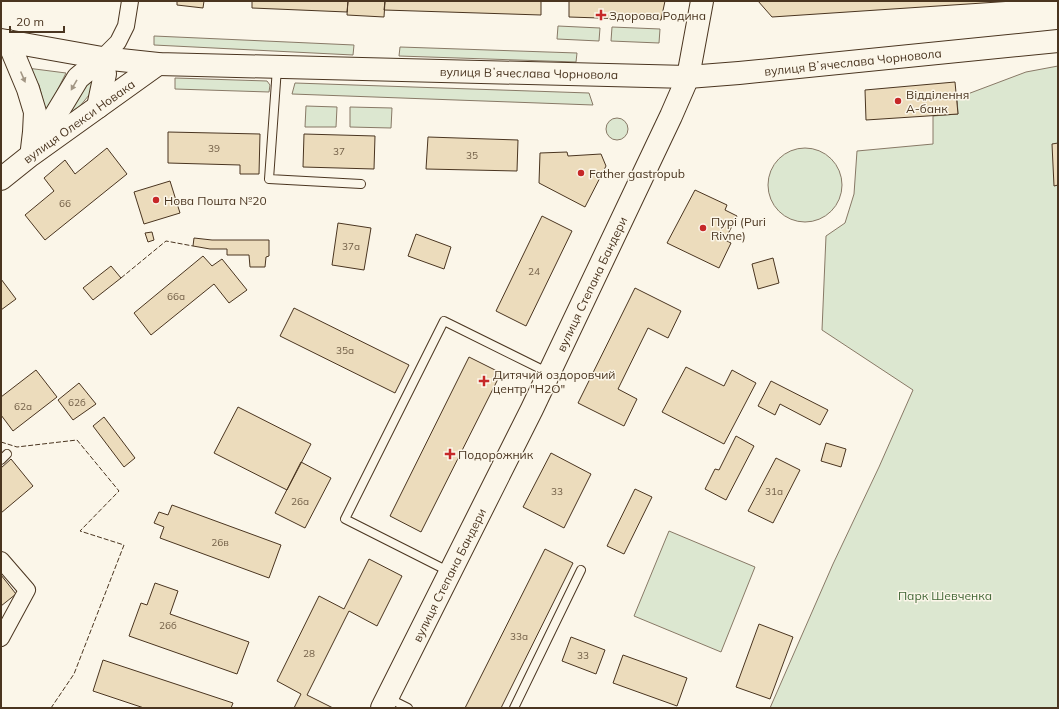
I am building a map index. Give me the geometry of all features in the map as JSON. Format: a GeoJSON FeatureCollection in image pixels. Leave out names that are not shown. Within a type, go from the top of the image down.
{"type":"FeatureCollection","features":[{"type":"Feature","properties":{"kind":"main road","name":"вулиця Степана Бандери"},"geometry":{"type":"LineString","coordinates":[[385,703],[549,373],[688,77],[702,1]]}},
{"type":"Feature","properties":{"kind":"main road","name":"вулиця Вʼячеслава Чорновола"},"geometry":{"type":"LineString","coordinates":[[5,40],[102,58],[158,64],[688,77],[1058,41]]}},
{"type":"Feature","properties":{"kind":"main road"},"geometry":{"type":"LineString","coordinates":[[5,40],[28,89],[35,112],[31,155]]}},
{"type":"Feature","properties":{"kind":"main road"},"geometry":{"type":"LineString","coordinates":[[31,155],[78,78],[102,58],[105,74],[98,106]]}},
{"type":"Feature","properties":{"kind":"main road","name":"вулиця Олекси Новака"},"geometry":{"type":"LineString","coordinates":[[1,179],[31,155],[158,64]]}},
{"type":"Feature","properties":{"kind":"street"},"geometry":{"type":"LineString","coordinates":[[102,58],[118,42],[126,26],[130,1]]}},
{"type":"Feature","properties":{"kind":"street"},"geometry":{"type":"LineString","coordinates":[[1,560],[27,590],[1,638]]}},
{"type":"Feature","properties":{"kind":"lane"},"geometry":{"type":"LineString","coordinates":[[277,67],[269,179],[361,184]]}},
{"type":"Feature","properties":{"kind":"lane"},"geometry":{"type":"LineString","coordinates":[[451,572],[344,519],[444,321],[549,373]]}},
{"type":"Feature","properties":{"kind":"lane"},"geometry":{"type":"LineString","coordinates":[[514,708],[581,570]]}},
{"type":"Feature","properties":{"kind":"lane"},"geometry":{"type":"LineString","coordinates":[[385,703],[408,708]]}},
{"type":"Feature","properties":{"kind":"green space"},"geometry":{"type":"Polygon","coordinates":[[[558,26],[600,28],[599,41],[557,39],[558,26]]]}},
{"type":"Feature","properties":{"kind":"green space"},"geometry":{"type":"Polygon","coordinates":[[[612,27],[660,29],[659,43],[611,41],[612,27]]]}},
{"type":"Feature","properties":{"kind":"green space"},"geometry":{"type":"Polygon","coordinates":[[[154,36],[354,45],[353,55],[154,45],[154,36]]]}},
{"type":"Feature","properties":{"kind":"green space"},"geometry":{"type":"Polygon","coordinates":[[[400,47],[577,53],[576,62],[399,56],[400,47]]]}},
{"type":"Feature","properties":{"kind":"green space","name":"Парк Шевченка"},"geometry":{"type":"Polygon","coordinates":[[[1058,66],[1058,708],[770,708],[833,564],[879,467],[913,390],[822,330],[826,236],[845,223],[854,194],[857,151],[933,144],[933,116],[958,114],[957,98],[1026,72],[1058,66]]]}},
{"type":"Feature","properties":{"kind":"green space"},"geometry":{"type":"Polygon","coordinates":[[[27,68],[66,73],[46,113],[39,85],[27,68]]]}},
{"type":"Feature","properties":{"kind":"green space"},"geometry":{"type":"Polygon","coordinates":[[[92,78],[94,89],[66,123],[63,121],[87,83],[92,78]]]}},
{"type":"Feature","properties":{"kind":"green space"},"geometry":{"type":"Polygon","coordinates":[[[175,78],[267,81],[270,85],[269,92],[175,89],[175,78]]]}},
{"type":"Feature","properties":{"kind":"green space"},"geometry":{"type":"Polygon","coordinates":[[[295,83],[589,93],[593,105],[292,94],[295,83]]]}},
{"type":"Feature","properties":{"kind":"green space"},"geometry":{"type":"Polygon","coordinates":[[[306,106],[337,107],[336,127],[305,127],[306,106]]]}},
{"type":"Feature","properties":{"kind":"green space"},"geometry":{"type":"Polygon","coordinates":[[[350,107],[392,108],[391,128],[350,127],[350,107]]]}},
{"type":"Feature","properties":{"kind":"green space"},"geometry":{"type":"Polygon","coordinates":[[[617,118],[625,121],[628,129],[625,137],[617,140],[609,137],[606,129],[609,121],[617,118]]]}},
{"type":"Feature","properties":{"kind":"green space"},"geometry":{"type":"Polygon","coordinates":[[[805,148],[826,154],[836,164],[842,185],[836,206],[826,216],[805,222],[784,216],[774,206],[768,185],[774,164],[784,154],[805,148]]]}},
{"type":"Feature","properties":{"kind":"green space"},"geometry":{"type":"Polygon","coordinates":[[[669,531],[755,567],[721,652],[634,616],[669,531]]]}},
{"type":"Feature","properties":{"kind":"building"},"geometry":{"type":"Polygon","coordinates":[[[177,1],[204,1],[203,8],[177,5],[177,1]]]}},
{"type":"Feature","properties":{"kind":"building"},"geometry":{"type":"Polygon","coordinates":[[[252,1],[348,1],[347,12],[252,8],[252,1]]]}},
{"type":"Feature","properties":{"kind":"building"},"geometry":{"type":"Polygon","coordinates":[[[348,1],[385,1],[384,17],[347,15],[348,1]]]}},
{"type":"Feature","properties":{"kind":"building"},"geometry":{"type":"Polygon","coordinates":[[[385,1],[541,1],[541,15],[384,10],[385,1]]]}},
{"type":"Feature","properties":{"kind":"building"},"geometry":{"type":"Polygon","coordinates":[[[569,1],[665,1],[661,20],[569,17],[569,1]]]}},
{"type":"Feature","properties":{"kind":"building"},"geometry":{"type":"Polygon","coordinates":[[[758,1],[1013,1],[772,17],[758,1]]]}},
{"type":"Feature","properties":{"kind":"building"},"geometry":{"type":"Polygon","coordinates":[[[955,82],[958,114],[866,120],[865,90],[955,82]]]}},
{"type":"Feature","properties":{"kind":"building"},"geometry":{"type":"Polygon","coordinates":[[[168,132],[260,134],[259,174],[240,174],[240,165],[168,163],[168,132]]]}},
{"type":"Feature","properties":{"kind":"building"},"geometry":{"type":"Polygon","coordinates":[[[304,134],[375,136],[374,169],[303,167],[304,134]]]}},
{"type":"Feature","properties":{"kind":"building"},"geometry":{"type":"Polygon","coordinates":[[[428,137],[518,140],[517,171],[426,169],[428,137]]]}},
{"type":"Feature","properties":{"kind":"building"},"geometry":{"type":"Polygon","coordinates":[[[1058,143],[1058,185],[1054,186],[1052,144],[1058,143]]]}},
{"type":"Feature","properties":{"kind":"building"},"geometry":{"type":"Polygon","coordinates":[[[107,148],[127,174],[45,240],[25,215],[54,191],[44,178],[65,160],[75,174],[107,148]]]}},
{"type":"Feature","properties":{"kind":"building"},"geometry":{"type":"Polygon","coordinates":[[[567,152],[568,156],[601,154],[606,166],[585,207],[539,183],[540,153],[567,152]]]}},
{"type":"Feature","properties":{"kind":"building"},"geometry":{"type":"Polygon","coordinates":[[[170,181],[180,213],[144,224],[134,192],[170,181]]]}},
{"type":"Feature","properties":{"kind":"building","name":"Пурі (Puri Rivne)"},"geometry":{"type":"Polygon","coordinates":[[[695,190],[727,205],[725,210],[737,216],[725,240],[731,243],[719,268],[667,243],[695,190]]]}},
{"type":"Feature","properties":{"kind":"building"},"geometry":{"type":"Polygon","coordinates":[[[542,216],[572,231],[526,326],[496,311],[542,216]]]}},
{"type":"Feature","properties":{"kind":"building"},"geometry":{"type":"Polygon","coordinates":[[[338,223],[371,228],[364,270],[332,265],[338,223]]]}},
{"type":"Feature","properties":{"kind":"building"},"geometry":{"type":"Polygon","coordinates":[[[152,232],[154,240],[148,242],[145,233],[152,232]]]}},
{"type":"Feature","properties":{"kind":"building"},"geometry":{"type":"Polygon","coordinates":[[[416,234],[451,247],[444,269],[408,256],[416,234]]]}},
{"type":"Feature","properties":{"kind":"building"},"geometry":{"type":"Polygon","coordinates":[[[194,238],[212,240],[269,240],[269,256],[266,257],[265,267],[250,267],[249,255],[227,255],[227,249],[210,249],[193,246],[194,238]]]}},
{"type":"Feature","properties":{"kind":"building"},"geometry":{"type":"Polygon","coordinates":[[[203,256],[212,266],[222,259],[247,290],[229,303],[214,284],[151,335],[134,313],[203,256]]]}},
{"type":"Feature","properties":{"kind":"building"},"geometry":{"type":"Polygon","coordinates":[[[773,258],[779,283],[758,289],[752,264],[773,258]]]}},
{"type":"Feature","properties":{"kind":"building"},"geometry":{"type":"Polygon","coordinates":[[[111,266],[121,278],[93,300],[83,288],[111,266]]]}},
{"type":"Feature","properties":{"kind":"building"},"geometry":{"type":"Polygon","coordinates":[[[1,279],[16,299],[1,310],[1,279]]]}},
{"type":"Feature","properties":{"kind":"building"},"geometry":{"type":"Polygon","coordinates":[[[635,288],[681,311],[668,338],[648,328],[618,389],[637,399],[624,426],[578,403],[635,288]]]}},
{"type":"Feature","properties":{"kind":"building"},"geometry":{"type":"Polygon","coordinates":[[[294,308],[409,365],[395,393],[280,336],[294,308]]]}},
{"type":"Feature","properties":{"kind":"building"},"geometry":{"type":"Polygon","coordinates":[[[469,357],[501,373],[421,532],[390,516],[469,357]]]}},
{"type":"Feature","properties":{"kind":"building"},"geometry":{"type":"Polygon","coordinates":[[[686,367],[724,386],[732,370],[756,383],[724,444],[662,412],[686,367]]]}},
{"type":"Feature","properties":{"kind":"building"},"geometry":{"type":"Polygon","coordinates":[[[36,370],[57,397],[13,431],[1,415],[1,397],[36,370]]]}},
{"type":"Feature","properties":{"kind":"building"},"geometry":{"type":"Polygon","coordinates":[[[771,381],[828,410],[820,425],[780,404],[775,415],[758,406],[771,381]]]}},
{"type":"Feature","properties":{"kind":"building"},"geometry":{"type":"Polygon","coordinates":[[[79,383],[96,404],[73,420],[58,400],[79,383]]]}},
{"type":"Feature","properties":{"kind":"building"},"geometry":{"type":"Polygon","coordinates":[[[238,407],[311,444],[287,490],[214,453],[238,407]]]}},
{"type":"Feature","properties":{"kind":"building"},"geometry":{"type":"Polygon","coordinates":[[[104,417],[135,458],[124,467],[93,426],[104,417]]]}},
{"type":"Feature","properties":{"kind":"building"},"geometry":{"type":"Polygon","coordinates":[[[736,436],[754,446],[726,500],[705,489],[715,469],[719,470],[736,436]]]}},
{"type":"Feature","properties":{"kind":"building"},"geometry":{"type":"Polygon","coordinates":[[[826,443],[846,449],[841,467],[821,461],[826,443]]]}},
{"type":"Feature","properties":{"kind":"building"},"geometry":{"type":"Polygon","coordinates":[[[551,453],[591,474],[564,528],[523,507],[551,453]]]}},
{"type":"Feature","properties":{"kind":"building"},"geometry":{"type":"Polygon","coordinates":[[[776,458],[800,470],[773,523],[748,511],[776,458]]]}},
{"type":"Feature","properties":{"kind":"building"},"geometry":{"type":"Polygon","coordinates":[[[11,459],[33,486],[1,513],[1,468],[11,459]]]}},
{"type":"Feature","properties":{"kind":"building"},"geometry":{"type":"Polygon","coordinates":[[[301,462],[331,478],[305,528],[275,513],[301,462]]]}},
{"type":"Feature","properties":{"kind":"building"},"geometry":{"type":"Polygon","coordinates":[[[635,489],[652,497],[624,554],[607,546],[635,489]]]}},
{"type":"Feature","properties":{"kind":"building"},"geometry":{"type":"Polygon","coordinates":[[[172,505],[281,545],[269,578],[160,538],[164,527],[154,523],[159,512],[168,515],[172,505]]]}},
{"type":"Feature","properties":{"kind":"building"},"geometry":{"type":"Polygon","coordinates":[[[545,549],[573,563],[501,708],[465,708],[545,549]]]}},
{"type":"Feature","properties":{"kind":"building"},"geometry":{"type":"Polygon","coordinates":[[[369,559],[402,576],[377,626],[349,611],[307,695],[333,708],[294,708],[301,694],[277,681],[319,596],[344,609],[369,559]]]}},
{"type":"Feature","properties":{"kind":"building"},"geometry":{"type":"Polygon","coordinates":[[[1,575],[16,594],[1,606],[1,575]]]}},
{"type":"Feature","properties":{"kind":"building"},"geometry":{"type":"Polygon","coordinates":[[[155,583],[178,591],[170,614],[249,642],[237,674],[129,636],[141,603],[147,605],[155,583]]]}},
{"type":"Feature","properties":{"kind":"building"},"geometry":{"type":"Polygon","coordinates":[[[759,624],[793,637],[770,699],[736,687],[759,624]]]}},
{"type":"Feature","properties":{"kind":"building"},"geometry":{"type":"Polygon","coordinates":[[[571,637],[605,650],[596,674],[562,661],[571,637]]]}},
{"type":"Feature","properties":{"kind":"building"},"geometry":{"type":"Polygon","coordinates":[[[623,655],[687,678],[677,706],[613,683],[623,655]]]}},
{"type":"Feature","properties":{"kind":"building"},"geometry":{"type":"Polygon","coordinates":[[[103,660],[233,703],[231,708],[144,708],[93,691],[103,660]]]}},
{"type":"Feature","properties":{"kind":"fence"},"geometry":{"type":"LineString","coordinates":[[121,278],[166,241],[193,246]]}},
{"type":"Feature","properties":{"kind":"fence"},"geometry":{"type":"LineString","coordinates":[[1,442],[17,447],[77,440],[119,491],[80,531],[124,545],[74,674],[51,708]]}},
{"type":"Feature","properties":{"kind":"place","name":"Здорова Родина"},"geometry":{"type":"Point","coordinates":[601,15]}},
{"type":"Feature","properties":{"kind":"place","name":"Відділення А-банк"},"geometry":{"type":"Point","coordinates":[898,101]}},
{"type":"Feature","properties":{"kind":"place","name":"Father gastropub"},"geometry":{"type":"Point","coordinates":[581,173]}},
{"type":"Feature","properties":{"kind":"place","name":"Нова Пошта №20"},"geometry":{"type":"Point","coordinates":[156,200]}},
{"type":"Feature","properties":{"kind":"place","name":"Пурі (Puri Rivne)"},"geometry":{"type":"Point","coordinates":[703,228]}},
{"type":"Feature","properties":{"kind":"place","name":"Дитячий оздоровчий центр \"H2O\""},"geometry":{"type":"Point","coordinates":[484,381]}},
{"type":"Feature","properties":{"kind":"place","name":"Подорожник"},"geometry":{"type":"Point","coordinates":[450,454]}}]}
